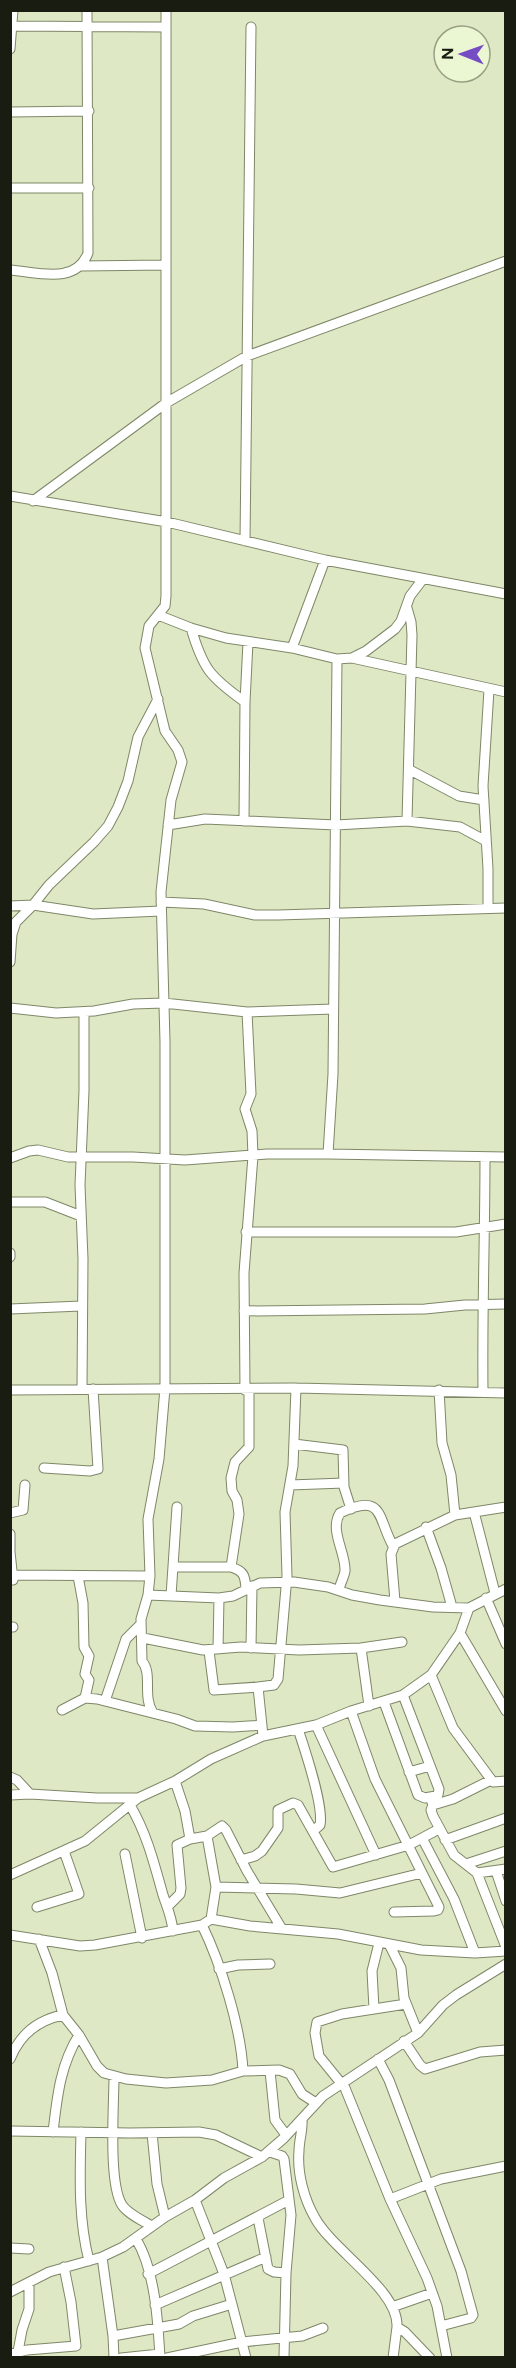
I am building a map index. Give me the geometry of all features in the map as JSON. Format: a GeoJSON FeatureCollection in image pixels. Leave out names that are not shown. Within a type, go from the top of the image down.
{"type":"FeatureCollection","features":[{"type":"Feature","properties":{"kind":"street"},"geometry":{"type":"LineString","coordinates":[[10,49],[13,10]]}},
{"type":"Feature","properties":{"kind":"street"},"geometry":{"type":"LineString","coordinates":[[81,266],[88,253],[87,10]]}},
{"type":"Feature","properties":{"kind":"street"},"geometry":{"type":"LineString","coordinates":[[153,1713],[147,1701],[141,1624],[150,1576],[148,1519],[159,1459],[165,1388],[164,1003],[161,907],[171,800],[181,767],[181,758],[165,731],[145,648],[149,626],[166,604],[166,10]]}},
{"type":"Feature","properties":{"kind":"street"},"geometry":{"type":"LineString","coordinates":[[12,26],[166,27]]}},
{"type":"Feature","properties":{"kind":"street"},"geometry":{"type":"LineString","coordinates":[[245,541],[251,27]]}},
{"type":"Feature","properties":{"kind":"street"},"geometry":{"type":"LineString","coordinates":[[10,112],[89,111]]}},
{"type":"Feature","properties":{"kind":"street"},"geometry":{"type":"LineString","coordinates":[[10,188],[89,188]]}},
{"type":"Feature","properties":{"kind":"street"},"geometry":{"type":"LineString","coordinates":[[33,501],[166,403],[247,356],[506,261]]}},
{"type":"Feature","properties":{"kind":"street"},"geometry":{"type":"LineString","coordinates":[[10,270],[65,274],[81,266],[165,265]]}},
{"type":"Feature","properties":{"kind":"street"},"geometry":{"type":"LineString","coordinates":[[10,496],[167,522],[325,560],[506,594]]}},
{"type":"Feature","properties":{"kind":"street"},"geometry":{"type":"LineString","coordinates":[[292,648],[325,560]]}},
{"type":"Feature","properties":{"kind":"street"},"geometry":{"type":"LineString","coordinates":[[352,658],[366,651],[395,629],[407,608],[410,597],[423,579]]}},
{"type":"Feature","properties":{"kind":"street"},"geometry":{"type":"LineString","coordinates":[[407,608],[411,622],[410,770],[407,822]]}},
{"type":"Feature","properties":{"kind":"street"},"geometry":{"type":"LineString","coordinates":[[159,615],[191,628],[248,642],[292,648],[337,658],[352,658],[506,692]]}},
{"type":"Feature","properties":{"kind":"street"},"geometry":{"type":"LineString","coordinates":[[191,628],[204,667],[223,687],[244,702]]}},
{"type":"Feature","properties":{"kind":"street"},"geometry":{"type":"LineString","coordinates":[[244,821],[244,702],[248,642]]}},
{"type":"Feature","properties":{"kind":"street"},"geometry":{"type":"LineString","coordinates":[[328,1154],[333,1074],[337,658]]}},
{"type":"Feature","properties":{"kind":"street"},"geometry":{"type":"LineString","coordinates":[[488,908],[484,800],[489,690]]}},
{"type":"Feature","properties":{"kind":"street"},"geometry":{"type":"LineString","coordinates":[[10,962],[12,934],[16,922],[108,826],[128,780],[138,737],[158,699]]}},
{"type":"Feature","properties":{"kind":"street"},"geometry":{"type":"LineString","coordinates":[[410,770],[459,796],[484,800]]}},
{"type":"Feature","properties":{"kind":"street"},"geometry":{"type":"LineString","coordinates":[[168,825],[205,819],[336,825],[407,822],[460,827],[486,842]]}},
{"type":"Feature","properties":{"kind":"street"},"geometry":{"type":"LineString","coordinates":[[10,906],[33,905],[93,914],[161,907],[215,905],[255,915],[506,908]]}},
{"type":"Feature","properties":{"kind":"street"},"geometry":{"type":"LineString","coordinates":[[10,1008],[56,1013],[164,1003],[247,1012],[333,1009]]}},
{"type":"Feature","properties":{"kind":"street"},"geometry":{"type":"LineString","coordinates":[[82,1389],[81,1306],[84,1259],[80,1157],[84,1091],[84,1012]]}},
{"type":"Feature","properties":{"kind":"street"},"geometry":{"type":"LineString","coordinates":[[231,1568],[239,1514],[237,1500],[232,1491],[231,1478],[235,1462],[249,1447],[244,1311],[246,1232],[253,1156],[252,1131],[245,1109],[251,1094],[247,1012]]}},
{"type":"Feature","properties":{"kind":"street"},"geometry":{"type":"LineString","coordinates":[[10,1158],[38,1150],[68,1157],[213,1160],[253,1156],[328,1154],[506,1157]]}},
{"type":"Feature","properties":{"kind":"street"},"geometry":{"type":"LineString","coordinates":[[483,1391],[485,1157]]}},
{"type":"Feature","properties":{"kind":"street"},"geometry":{"type":"LineString","coordinates":[[10,1202],[42,1201],[81,1216]]}},
{"type":"Feature","properties":{"kind":"street"},"geometry":{"type":"LineString","coordinates":[[246,1232],[456,1232],[506,1224]]}},
{"type":"Feature","properties":{"kind":"street"},"geometry":{"type":"LineString","coordinates":[[244,1311],[425,1309],[506,1304]]}},
{"type":"Feature","properties":{"kind":"street"},"geometry":{"type":"LineString","coordinates":[[10,1309],[81,1306]]}},
{"type":"Feature","properties":{"kind":"street"},"geometry":{"type":"LineString","coordinates":[[10,1390],[296,1388],[506,1393]]}},
{"type":"Feature","properties":{"kind":"street"},"geometry":{"type":"LineString","coordinates":[[219,1598],[214,1650],[214,1690],[270,1686],[278,1682],[287,1582],[285,1512],[294,1444],[296,1388]]}},
{"type":"Feature","properties":{"kind":"street"},"geometry":{"type":"LineString","coordinates":[[44,1468],[90,1471],[99,1468],[93,1389]]}},
{"type":"Feature","properties":{"kind":"street"},"geometry":{"type":"LineString","coordinates":[[439,1390],[442,1443],[453,1482],[455,1515]]}},
{"type":"Feature","properties":{"kind":"street"},"geometry":{"type":"LineString","coordinates":[[294,1444],[342,1449],[344,1483],[351,1509]]}},
{"type":"Feature","properties":{"kind":"street"},"geometry":{"type":"LineString","coordinates":[[290,1485],[344,1483]]}},
{"type":"Feature","properties":{"kind":"street"},"geometry":{"type":"LineString","coordinates":[[10,1513],[23,1510],[25,1485]]}},
{"type":"Feature","properties":{"kind":"street"},"geometry":{"type":"LineString","coordinates":[[339,1590],[345,1571],[338,1539],[337,1518],[340,1513],[370,1506],[376,1508],[381,1514],[385,1531],[393,1546],[391,1554],[394,1601]]}},
{"type":"Feature","properties":{"kind":"street"},"geometry":{"type":"LineString","coordinates":[[171,1596],[177,1507]]}},
{"type":"Feature","properties":{"kind":"street"},"geometry":{"type":"LineString","coordinates":[[393,1546],[426,1527],[455,1515],[506,1507]]}},
{"type":"Feature","properties":{"kind":"street"},"geometry":{"type":"LineString","coordinates":[[474,1512],[495,1593]]}},
{"type":"Feature","properties":{"kind":"street"},"geometry":{"type":"LineString","coordinates":[[426,1527],[452,1607]]}},
{"type":"Feature","properties":{"kind":"street"},"geometry":{"type":"LineString","coordinates":[[10,1534],[12,1578],[150,1576]]}},
{"type":"Feature","properties":{"kind":"street"},"geometry":{"type":"LineString","coordinates":[[173,1567],[231,1568],[240,1570],[244,1574],[249,1587],[251,1648]]}},
{"type":"Feature","properties":{"kind":"street"},"geometry":{"type":"LineString","coordinates":[[78,1576],[83,1603],[84,1647],[89,1656],[85,1675],[89,1680],[85,1698]]}},
{"type":"Feature","properties":{"kind":"street"},"geometry":{"type":"LineString","coordinates":[[148,1595],[219,1598],[233,1596],[249,1587],[287,1582],[315,1584],[363,1598],[469,1608],[506,1588]]}},
{"type":"Feature","properties":{"kind":"street"},"geometry":{"type":"LineString","coordinates":[[486,1598],[506,1644]]}},
{"type":"Feature","properties":{"kind":"street"},"geometry":{"type":"LineString","coordinates":[[10,1875],[85,1840],[138,1798],[175,1781],[210,1759],[262,1736],[316,1725],[351,1711],[403,1695],[431,1675],[460,1633],[469,1608]]}},
{"type":"Feature","properties":{"kind":"street"},"geometry":{"type":"LineString","coordinates":[[105,1701],[126,1639],[141,1624]]}},
{"type":"Feature","properties":{"kind":"street"},"geometry":{"type":"LineString","coordinates":[[460,1633],[506,1711]]}},
{"type":"Feature","properties":{"kind":"street"},"geometry":{"type":"LineString","coordinates":[[143,1638],[214,1650],[362,1648],[402,1642]]}},
{"type":"Feature","properties":{"kind":"street"},"geometry":{"type":"LineString","coordinates":[[362,1648],[369,1706]]}},
{"type":"Feature","properties":{"kind":"street"},"geometry":{"type":"LineString","coordinates":[[431,1675],[453,1728],[491,1780],[495,1783],[506,1781]]}},
{"type":"Feature","properties":{"kind":"street"},"geometry":{"type":"LineString","coordinates":[[258,1687],[262,1736]]}},
{"type":"Feature","properties":{"kind":"street"},"geometry":{"type":"LineString","coordinates":[[10,1935],[80,1946],[142,1938],[202,1925],[211,1919],[338,1934],[421,1950],[475,1953],[506,1949],[502,1925],[477,1874],[454,1855],[431,1810],[431,1801],[439,1792],[403,1695]]}},
{"type":"Feature","properties":{"kind":"street"},"geometry":{"type":"LineString","coordinates":[[62,1710],[85,1698],[153,1713],[195,1726],[262,1725]]}},
{"type":"Feature","properties":{"kind":"street"},"geometry":{"type":"LineString","coordinates":[[384,1702],[418,1795],[431,1801],[453,1799],[491,1780]]}},
{"type":"Feature","properties":{"kind":"street"},"geometry":{"type":"LineString","coordinates":[[351,1711],[372,1770],[438,1904],[438,1911],[394,1912]]}},
{"type":"Feature","properties":{"kind":"street"},"geometry":{"type":"LineString","coordinates":[[316,1725],[376,1855]]}},
{"type":"Feature","properties":{"kind":"street"},"geometry":{"type":"LineString","coordinates":[[298,1730],[321,1820],[320,1825],[313,1831]]}},
{"type":"Feature","properties":{"kind":"street"},"geometry":{"type":"LineString","coordinates":[[410,1772],[430,1766]]}},
{"type":"Feature","properties":{"kind":"street"},"geometry":{"type":"LineString","coordinates":[[10,1777],[17,1780],[30,1794]]}},
{"type":"Feature","properties":{"kind":"street"},"geometry":{"type":"LineString","coordinates":[[175,1781],[185,1811],[190,1839]]}},
{"type":"Feature","properties":{"kind":"street"},"geometry":{"type":"LineString","coordinates":[[10,1795],[138,1798]]}},
{"type":"Feature","properties":{"kind":"street"},"geometry":{"type":"LineString","coordinates":[[241,1860],[255,1856],[262,1851],[278,1828],[277,1812],[280,1808],[295,1803],[333,1867],[409,1845],[439,1829]]}},
{"type":"Feature","properties":{"kind":"street"},"geometry":{"type":"LineString","coordinates":[[130,1805],[150,1847],[173,1931]]}},
{"type":"Feature","properties":{"kind":"street"},"geometry":{"type":"LineString","coordinates":[[445,1840],[506,1818]]}},
{"type":"Feature","properties":{"kind":"street"},"geometry":{"type":"LineString","coordinates":[[168,1906],[180,1894],[181,1888],[176,1847],[190,1839],[207,1836],[223,1826],[282,1929]]}},
{"type":"Feature","properties":{"kind":"street"},"geometry":{"type":"LineString","coordinates":[[207,1836],[216,1887],[211,1919]]}},
{"type":"Feature","properties":{"kind":"street"},"geometry":{"type":"LineString","coordinates":[[422,1838],[454,1899],[475,1953]]}},
{"type":"Feature","properties":{"kind":"street"},"geometry":{"type":"LineString","coordinates":[[37,1907],[79,1894],[64,1851]]}},
{"type":"Feature","properties":{"kind":"street"},"geometry":{"type":"LineString","coordinates":[[466,1864],[506,1851]]}},
{"type":"Feature","properties":{"kind":"street"},"geometry":{"type":"LineString","coordinates":[[125,1854],[142,1938]]}},
{"type":"Feature","properties":{"kind":"street"},"geometry":{"type":"LineString","coordinates":[[477,1874],[501,1870],[506,1901]]}},
{"type":"Feature","properties":{"kind":"street"},"geometry":{"type":"LineString","coordinates":[[216,1887],[340,1893],[422,1872]]}},
{"type":"Feature","properties":{"kind":"street"},"geometry":{"type":"LineString","coordinates":[[202,1925],[219,1969],[235,2023],[243,2071]]}},
{"type":"Feature","properties":{"kind":"street"},"geometry":{"type":"LineString","coordinates":[[39,1939],[52,1973],[63,2015],[100,2071],[114,2076],[150,2082],[191,2083],[243,2071],[279,2070],[290,2074],[302,2094],[316,2103]]}},
{"type":"Feature","properties":{"kind":"street"},"geometry":{"type":"LineString","coordinates":[[383,1943],[400,1968],[406,2004],[418,2033]]}},
{"type":"Feature","properties":{"kind":"street"},"geometry":{"type":"LineString","coordinates":[[374,2009],[372,1971],[383,1943]]}},
{"type":"Feature","properties":{"kind":"street"},"geometry":{"type":"LineString","coordinates":[[219,1969],[238,1965],[270,1964]]}},
{"type":"Feature","properties":{"kind":"street"},"geometry":{"type":"LineString","coordinates":[[10,2292],[64,2267],[102,2257],[136,2239],[224,2178],[266,2154],[316,2103],[341,2082],[418,2033],[450,2000],[470,1984],[505,1967]]}},
{"type":"Feature","properties":{"kind":"street"},"geometry":{"type":"LineString","coordinates":[[406,2004],[342,2014],[317,2022],[315,2033],[319,2056],[341,2082],[367,2139],[390,2199],[415,2249],[432,2293],[447,2358]]}},
{"type":"Feature","properties":{"kind":"street"},"geometry":{"type":"LineString","coordinates":[[10,2059],[14,2050],[30,2030],[45,2018],[63,2015]]}},
{"type":"Feature","properties":{"kind":"street"},"geometry":{"type":"LineString","coordinates":[[53,2132],[63,2069],[70,2048],[79,2036]]}},
{"type":"Feature","properties":{"kind":"street"},"geometry":{"type":"LineString","coordinates":[[404,2041],[422,2068],[428,2069],[480,2052],[506,2050]]}},
{"type":"Feature","properties":{"kind":"street"},"geometry":{"type":"LineString","coordinates":[[378,2059],[389,2080],[461,2271],[473,2315],[471,2318],[441,2326]]}},
{"type":"Feature","properties":{"kind":"street"},"geometry":{"type":"LineString","coordinates":[[270,2071],[275,2120],[286,2135]]}},
{"type":"Feature","properties":{"kind":"street"},"geometry":{"type":"LineString","coordinates":[[114,2076],[116,2177],[121,2204],[152,2226]]}},
{"type":"Feature","properties":{"kind":"street"},"geometry":{"type":"LineString","coordinates":[[302,2119],[298,2163],[303,2190],[314,2217],[324,2232],[380,2290],[392,2307],[397,2318],[393,2358]]}},
{"type":"Feature","properties":{"kind":"street"},"geometry":{"type":"LineString","coordinates":[[10,2131],[210,2134],[266,2154],[282,2156],[291,2215],[286,2273],[284,2358]]}},
{"type":"Feature","properties":{"kind":"street"},"geometry":{"type":"LineString","coordinates":[[81,2132],[82,2230],[89,2261]]}},
{"type":"Feature","properties":{"kind":"street"},"geometry":{"type":"LineString","coordinates":[[152,2133],[157,2184],[165,2217]]}},
{"type":"Feature","properties":{"kind":"street"},"geometry":{"type":"LineString","coordinates":[[390,2199],[446,2177],[506,2166]]}},
{"type":"Feature","properties":{"kind":"street"},"geometry":{"type":"LineString","coordinates":[[195,2200],[224,2274],[246,2358]]}},
{"type":"Feature","properties":{"kind":"street"},"geometry":{"type":"LineString","coordinates":[[148,2274],[289,2200]]}},
{"type":"Feature","properties":{"kind":"street"},"geometry":{"type":"LineString","coordinates":[[258,2218],[268,2269],[286,2273]]}},
{"type":"Feature","properties":{"kind":"street"},"geometry":{"type":"LineString","coordinates":[[136,2239],[142,2249],[155,2305],[162,2356]]}},
{"type":"Feature","properties":{"kind":"street"},"geometry":{"type":"LineString","coordinates":[[10,2248],[29,2249]]}},
{"type":"Feature","properties":{"kind":"street"},"geometry":{"type":"LineString","coordinates":[[102,2257],[114,2358]]}},
{"type":"Feature","properties":{"kind":"street"},"geometry":{"type":"LineString","coordinates":[[155,2305],[266,2257]]}},
{"type":"Feature","properties":{"kind":"street"},"geometry":{"type":"LineString","coordinates":[[64,2267],[71,2301],[77,2358]]}},
{"type":"Feature","properties":{"kind":"street"},"geometry":{"type":"LineString","coordinates":[[29,2283],[29,2309],[15,2354],[76,2346]]}},
{"type":"Feature","properties":{"kind":"street"},"geometry":{"type":"LineString","coordinates":[[392,2307],[432,2293]]}},
{"type":"Feature","properties":{"kind":"street"},"geometry":{"type":"LineString","coordinates":[[113,2336],[179,2324],[193,2316],[232,2304]]}},
{"type":"Feature","properties":{"kind":"street"},"geometry":{"type":"LineString","coordinates":[[397,2327],[405,2332],[430,2358]]}},
{"type":"Feature","properties":{"kind":"street"},"geometry":{"type":"LineString","coordinates":[[121,2358],[162,2356],[242,2342],[302,2336],[323,2328]]}}]}
